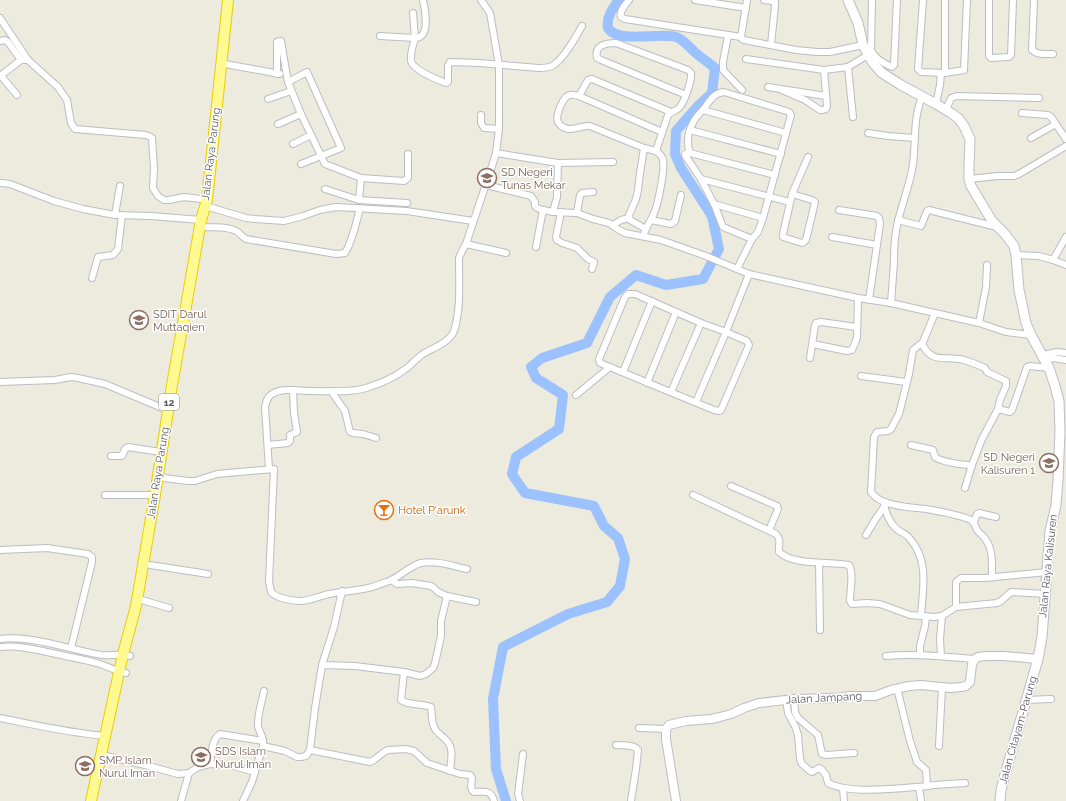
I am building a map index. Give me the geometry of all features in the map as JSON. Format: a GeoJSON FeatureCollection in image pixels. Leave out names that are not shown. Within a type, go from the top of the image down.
{"type":"FeatureCollection","features":[{"type":"Feature","properties":{"kind":"highway","name":"Jalan Raya Parung"},"geometry":{"type":"LineString","coordinates":[[209,202],[228,0]]}},
{"type":"Feature","properties":{"kind":"highway","name":"Jalan Raya Parung"},"geometry":{"type":"LineString","coordinates":[[90,801],[122,672],[136,606],[161,452],[202,223],[209,202],[232,0]]}},
{"type":"Feature","properties":{"kind":"highway","name":"Jalan Raya Parung"},"geometry":{"type":"LineString","coordinates":[[126,655],[142,600],[150,565],[164,478],[170,405]]}},
{"type":"Feature","properties":{"kind":"highway","name":"Jalan Raya Parung"},"geometry":{"type":"LineString","coordinates":[[96,801],[112,734],[122,672]]}},
{"type":"Feature","properties":{"kind":"main road","name":"Jalan Raya Kalisuren"},"geometry":{"type":"LineString","coordinates":[[848,0],[858,22],[863,46],[873,63],[882,73],[946,110],[958,118],[964,126],[970,139],[969,179],[971,186],[987,214],[1014,246],[1026,323],[1053,377],[1059,401],[1062,481],[1050,531],[1042,637],[1038,659]]}},
{"type":"Feature","properties":{"kind":"main road","name":"Jalan Citayam-Parung"},"geometry":{"type":"LineString","coordinates":[[1000,801],[1002,784],[1038,659]]}},
{"type":"Feature","properties":{"kind":"street"},"geometry":{"type":"LineString","coordinates":[[380,36],[420,37],[425,29],[424,0]]}},
{"type":"Feature","properties":{"kind":"street"},"geometry":{"type":"LineString","coordinates":[[269,469],[265,407],[266,401],[273,393],[285,390],[331,391],[364,388],[384,382],[397,375],[421,356],[450,337],[454,332],[458,312],[459,258],[466,244],[496,153],[499,129],[499,65],[490,13],[482,0]]}},
{"type":"Feature","properties":{"kind":"street"},"geometry":{"type":"LineString","coordinates":[[629,0],[620,15],[625,19],[741,37],[744,40],[796,50],[830,52],[863,46]]}},
{"type":"Feature","properties":{"kind":"street"},"geometry":{"type":"LineString","coordinates":[[695,0],[746,8]]}},
{"type":"Feature","properties":{"kind":"street"},"geometry":{"type":"LineString","coordinates":[[741,37],[747,0]]}},
{"type":"Feature","properties":{"kind":"street"},"geometry":{"type":"LineString","coordinates":[[764,0],[775,2],[770,45]]}},
{"type":"Feature","properties":{"kind":"street"},"geometry":{"type":"LineString","coordinates":[[872,0],[871,50],[873,55],[890,67],[894,66],[897,0]]}},
{"type":"Feature","properties":{"kind":"street"},"geometry":{"type":"LineString","coordinates":[[923,0],[918,69],[921,72],[943,73],[963,71],[964,69],[967,0]]}},
{"type":"Feature","properties":{"kind":"street"},"geometry":{"type":"LineString","coordinates":[[936,104],[943,73],[945,0]]}},
{"type":"Feature","properties":{"kind":"street"},"geometry":{"type":"LineString","coordinates":[[989,0],[989,56],[992,58],[1009,57],[1011,55],[1013,0]]}},
{"type":"Feature","properties":{"kind":"street"},"geometry":{"type":"LineString","coordinates":[[1034,0],[1032,50],[1037,53],[1053,54]]}},
{"type":"Feature","properties":{"kind":"street"},"geometry":{"type":"LineString","coordinates":[[414,13],[412,63],[424,73],[446,83],[448,82],[448,66],[450,62],[546,68],[553,65],[564,55],[582,26]]}},
{"type":"Feature","properties":{"kind":"street"},"geometry":{"type":"LineString","coordinates":[[0,18],[28,60],[58,87],[66,100],[71,123],[75,129],[146,135],[152,138],[154,168],[153,188],[158,196],[164,200],[184,197],[209,202],[246,218],[255,219],[284,220],[336,207],[407,211],[474,221]]}},
{"type":"Feature","properties":{"kind":"street"},"geometry":{"type":"LineString","coordinates":[[728,36],[723,70],[742,90]]}},
{"type":"Feature","properties":{"kind":"street"},"geometry":{"type":"LineString","coordinates":[[0,41],[5,40],[8,42],[21,60]]}},
{"type":"Feature","properties":{"kind":"street"},"geometry":{"type":"LineString","coordinates":[[277,74],[277,42],[280,41],[286,74],[291,91],[325,164],[361,178],[404,181],[408,178],[408,154]]}},
{"type":"Feature","properties":{"kind":"street"},"geometry":{"type":"LineString","coordinates":[[656,151],[668,115],[680,107],[686,95],[692,73],[688,70],[616,43],[604,44],[600,46],[596,53],[597,58],[601,60],[686,95]]}},
{"type":"Feature","properties":{"kind":"street"},"geometry":{"type":"LineString","coordinates":[[746,59],[824,70],[848,67],[868,55]]}},
{"type":"Feature","properties":{"kind":"street"},"geometry":{"type":"LineString","coordinates":[[17,95],[0,76],[21,60],[28,60]]}},
{"type":"Feature","properties":{"kind":"street"},"geometry":{"type":"LineString","coordinates":[[225,64],[277,74],[286,74]]}},
{"type":"Feature","properties":{"kind":"street"},"geometry":{"type":"LineString","coordinates":[[848,67],[854,116]]}},
{"type":"Feature","properties":{"kind":"street"},"geometry":{"type":"LineString","coordinates":[[782,90],[805,100],[820,110],[826,109],[824,70]]}},
{"type":"Feature","properties":{"kind":"street"},"geometry":{"type":"LineString","coordinates":[[288,82],[307,72],[341,148],[301,164]]}},
{"type":"Feature","properties":{"kind":"street"},"geometry":{"type":"LineString","coordinates":[[580,96],[588,80],[592,79],[671,112]]}},
{"type":"Feature","properties":{"kind":"street"},"geometry":{"type":"LineString","coordinates":[[768,88],[826,96]]}},
{"type":"Feature","properties":{"kind":"street"},"geometry":{"type":"LineString","coordinates":[[268,99],[291,91]]}},
{"type":"Feature","properties":{"kind":"street"},"geometry":{"type":"LineString","coordinates":[[690,153],[688,144],[690,130],[695,119],[715,94],[719,92],[724,92],[789,112],[791,115],[770,197],[763,218],[758,232],[752,239],[737,269]]}},
{"type":"Feature","properties":{"kind":"street"},"geometry":{"type":"LineString","coordinates":[[643,236],[657,205],[663,168],[663,160],[660,154],[656,151],[644,148],[590,126],[569,129],[561,126],[557,118],[565,98],[572,94],[580,96],[662,132]]}},
{"type":"Feature","properties":{"kind":"street"},"geometry":{"type":"LineString","coordinates":[[946,110],[951,98],[957,96],[1039,98]]}},
{"type":"Feature","properties":{"kind":"street"},"geometry":{"type":"LineString","coordinates":[[891,303],[894,239],[898,220],[909,186],[913,165],[916,117],[922,97]]}},
{"type":"Feature","properties":{"kind":"street"},"geometry":{"type":"LineString","coordinates":[[703,110],[786,133]]}},
{"type":"Feature","properties":{"kind":"street"},"geometry":{"type":"LineString","coordinates":[[1022,113],[1048,115],[1066,139]]}},
{"type":"Feature","properties":{"kind":"street"},"geometry":{"type":"LineString","coordinates":[[278,124],[301,114]]}},
{"type":"Feature","properties":{"kind":"street"},"geometry":{"type":"LineString","coordinates":[[481,115],[481,124],[484,128],[499,129]]}},
{"type":"Feature","properties":{"kind":"street"},"geometry":{"type":"LineString","coordinates":[[1031,138],[1056,124]]}},
{"type":"Feature","properties":{"kind":"street"},"geometry":{"type":"LineString","coordinates":[[690,130],[781,154]]}},
{"type":"Feature","properties":{"kind":"street"},"geometry":{"type":"LineString","coordinates":[[868,133],[915,138]]}},
{"type":"Feature","properties":{"kind":"street"},"geometry":{"type":"LineString","coordinates":[[294,144],[311,135]]}},
{"type":"Feature","properties":{"kind":"street"},"geometry":{"type":"LineString","coordinates":[[969,179],[1014,176],[1066,146]]}},
{"type":"Feature","properties":{"kind":"street"},"geometry":{"type":"LineString","coordinates":[[629,218],[636,199],[644,148]]}},
{"type":"Feature","properties":{"kind":"street"},"geometry":{"type":"LineString","coordinates":[[496,153],[558,163],[613,162]]}},
{"type":"Feature","properties":{"kind":"street"},"geometry":{"type":"LineString","coordinates":[[752,239],[723,227],[714,204],[701,179],[685,155],[690,153],[775,175]]}},
{"type":"Feature","properties":{"kind":"street"},"geometry":{"type":"LineString","coordinates":[[792,194],[815,202],[804,242],[802,243],[786,238],[783,234],[792,194],[808,157]]}},
{"type":"Feature","properties":{"kind":"street"},"geometry":{"type":"LineString","coordinates":[[553,212],[557,197],[558,163]]}},
{"type":"Feature","properties":{"kind":"street"},"geometry":{"type":"LineString","coordinates":[[359,200],[361,178]]}},
{"type":"Feature","properties":{"kind":"street"},"geometry":{"type":"LineString","coordinates":[[701,179],[790,202]]}},
{"type":"Feature","properties":{"kind":"street"},"geometry":{"type":"LineString","coordinates":[[0,183],[10,184],[54,201],[83,210],[114,215],[151,216],[202,223],[237,231],[243,238],[246,239],[336,254],[345,253],[348,248],[356,226],[360,208]]}},
{"type":"Feature","properties":{"kind":"street"},"geometry":{"type":"LineString","coordinates":[[486,185],[528,195],[532,198],[537,208],[553,212],[577,213],[609,223],[625,233],[661,240],[706,256],[749,274],[858,298],[891,303],[978,323],[1006,332],[1031,335]]}},
{"type":"Feature","properties":{"kind":"street"},"geometry":{"type":"LineString","coordinates":[[114,215],[120,186]]}},
{"type":"Feature","properties":{"kind":"street"},"geometry":{"type":"LineString","coordinates":[[325,189],[359,200],[408,203]]}},
{"type":"Feature","properties":{"kind":"street"},"geometry":{"type":"LineString","coordinates":[[577,213],[580,195],[582,193],[593,192]]}},
{"type":"Feature","properties":{"kind":"street"},"geometry":{"type":"LineString","coordinates":[[651,220],[671,224],[673,223],[675,221],[681,195]]}},
{"type":"Feature","properties":{"kind":"street"},"geometry":{"type":"LineString","coordinates":[[714,204],[763,218]]}},
{"type":"Feature","properties":{"kind":"street"},"geometry":{"type":"LineString","coordinates":[[536,247],[543,210]]}},
{"type":"Feature","properties":{"kind":"street"},"geometry":{"type":"LineString","coordinates":[[839,210],[877,216],[879,218],[880,224],[869,300]]}},
{"type":"Feature","properties":{"kind":"street"},"geometry":{"type":"LineString","coordinates":[[898,220],[922,226],[927,211],[929,210],[998,227]]}},
{"type":"Feature","properties":{"kind":"street"},"geometry":{"type":"LineString","coordinates":[[561,212],[556,237],[557,240],[577,248],[594,262],[592,269]]}},
{"type":"Feature","properties":{"kind":"street"},"geometry":{"type":"LineString","coordinates":[[92,278],[98,257],[113,255],[118,250],[122,215]]}},
{"type":"Feature","properties":{"kind":"street"},"geometry":{"type":"LineString","coordinates":[[613,225],[621,220],[629,218]]}},
{"type":"Feature","properties":{"kind":"street"},"geometry":{"type":"LineString","coordinates":[[629,218],[632,222],[646,229]]}},
{"type":"Feature","properties":{"kind":"street"},"geometry":{"type":"LineString","coordinates":[[1053,260],[1066,237]]}},
{"type":"Feature","properties":{"kind":"street"},"geometry":{"type":"LineString","coordinates":[[832,238],[876,245]]}},
{"type":"Feature","properties":{"kind":"street"},"geometry":{"type":"LineString","coordinates":[[466,244],[506,253]]}},
{"type":"Feature","properties":{"kind":"street"},"geometry":{"type":"LineString","coordinates":[[1016,255],[1039,256],[1066,265]]}},
{"type":"Feature","properties":{"kind":"street"},"geometry":{"type":"LineString","coordinates":[[978,323],[985,296],[987,265]]}},
{"type":"Feature","properties":{"kind":"street"},"geometry":{"type":"LineString","coordinates":[[696,402],[749,274]]}},
{"type":"Feature","properties":{"kind":"street"},"geometry":{"type":"LineString","coordinates":[[630,293],[726,332],[747,341],[749,345],[721,410],[719,411],[600,363],[599,359],[627,295],[630,293]]}},
{"type":"Feature","properties":{"kind":"street"},"geometry":{"type":"LineString","coordinates":[[813,344],[849,351],[852,350],[856,338],[858,298]]}},
{"type":"Feature","properties":{"kind":"street"},"geometry":{"type":"LineString","coordinates":[[623,372],[652,301]]}},
{"type":"Feature","properties":{"kind":"street"},"geometry":{"type":"LineString","coordinates":[[647,383],[676,312]]}},
{"type":"Feature","properties":{"kind":"street"},"geometry":{"type":"LineString","coordinates":[[920,655],[920,646],[925,626],[923,566],[920,554],[911,539],[892,524],[885,505],[871,492],[874,437],[877,432],[888,431],[891,429],[895,423],[899,414],[909,374],[913,350],[922,344],[935,313]]}},
{"type":"Feature","properties":{"kind":"street"},"geometry":{"type":"LineString","coordinates":[[671,392],[701,322]]}},
{"type":"Feature","properties":{"kind":"street"},"geometry":{"type":"LineString","coordinates":[[810,358],[815,325],[818,322],[856,327]]}},
{"type":"Feature","properties":{"kind":"street"},"geometry":{"type":"LineString","coordinates":[[922,344],[926,352],[936,358],[954,358],[964,360],[985,368],[987,372],[1006,382],[998,408],[982,439],[965,488]]}},
{"type":"Feature","properties":{"kind":"street"},"geometry":{"type":"LineString","coordinates":[[1046,361],[1057,352],[1066,353]]}},
{"type":"Feature","properties":{"kind":"street"},"geometry":{"type":"LineString","coordinates":[[998,408],[1010,412],[1012,410],[1028,366],[1032,366],[1053,358],[1061,358],[1066,360]]}},
{"type":"Feature","properties":{"kind":"street"},"geometry":{"type":"LineString","coordinates":[[576,395],[610,367]]}},
{"type":"Feature","properties":{"kind":"street"},"geometry":{"type":"LineString","coordinates":[[861,376],[906,382]]}},
{"type":"Feature","properties":{"kind":"street"},"geometry":{"type":"LineString","coordinates":[[0,382],[55,380],[71,377],[105,384],[170,405]]}},
{"type":"Feature","properties":{"kind":"street"},"geometry":{"type":"LineString","coordinates":[[268,445],[288,443],[290,442],[290,435],[297,432],[293,390]]}},
{"type":"Feature","properties":{"kind":"street"},"geometry":{"type":"LineString","coordinates":[[331,391],[345,411],[350,432],[376,438]]}},
{"type":"Feature","properties":{"kind":"street"},"geometry":{"type":"LineString","coordinates":[[911,445],[933,450],[935,457],[939,460],[972,465]]}},
{"type":"Feature","properties":{"kind":"street"},"geometry":{"type":"LineString","coordinates":[[110,456],[122,456],[125,449],[128,447],[161,452]]}},
{"type":"Feature","properties":{"kind":"street"},"geometry":{"type":"LineString","coordinates":[[164,478],[195,481],[218,474],[274,469],[269,581],[271,592],[276,596],[298,601],[310,600],[342,591],[364,589],[391,580],[415,565],[423,562],[433,562],[466,569]]}},
{"type":"Feature","properties":{"kind":"street"},"geometry":{"type":"LineString","coordinates":[[731,486],[777,506],[778,509],[769,530]]}},
{"type":"Feature","properties":{"kind":"street"},"geometry":{"type":"LineString","coordinates":[[105,495],[155,495]]}},
{"type":"Feature","properties":{"kind":"street"},"geometry":{"type":"LineString","coordinates":[[693,495],[776,534],[780,540],[779,552],[782,555],[794,559],[850,566],[851,604],[880,604],[910,615],[942,616],[956,608],[998,603],[1011,592],[1045,594]]}},
{"type":"Feature","properties":{"kind":"street"},"geometry":{"type":"LineString","coordinates":[[885,505],[933,510],[974,522],[978,531],[987,541],[992,558],[992,576]]}},
{"type":"Feature","properties":{"kind":"street"},"geometry":{"type":"LineString","coordinates":[[866,535],[874,520],[885,505]]}},
{"type":"Feature","properties":{"kind":"street"},"geometry":{"type":"LineString","coordinates":[[974,522],[977,514],[996,517]]}},
{"type":"Feature","properties":{"kind":"street"},"geometry":{"type":"LineString","coordinates":[[0,550],[47,548],[88,554],[92,557],[71,648]]}},
{"type":"Feature","properties":{"kind":"street"},"geometry":{"type":"LineString","coordinates":[[819,563],[820,630]]}},
{"type":"Feature","properties":{"kind":"street"},"geometry":{"type":"LineString","coordinates":[[150,565],[208,574]]}},
{"type":"Feature","properties":{"kind":"street"},"geometry":{"type":"LineString","coordinates":[[956,608],[956,582],[961,578],[1047,572]]}},
{"type":"Feature","properties":{"kind":"street"},"geometry":{"type":"LineString","coordinates":[[391,580],[397,584],[412,583],[431,586],[438,592],[447,596],[476,602]]}},
{"type":"Feature","properties":{"kind":"street"},"geometry":{"type":"LineString","coordinates":[[210,764],[213,747],[218,735],[220,734],[263,744],[285,751],[297,757],[306,756],[310,750],[322,665],[334,626],[342,591]]}},
{"type":"Feature","properties":{"kind":"street"},"geometry":{"type":"LineString","coordinates":[[322,665],[355,666],[404,672],[420,676],[426,674],[433,668],[441,636],[441,622],[447,596]]}},
{"type":"Feature","properties":{"kind":"street"},"geometry":{"type":"LineString","coordinates":[[142,600],[170,608]]}},
{"type":"Feature","properties":{"kind":"street"},"geometry":{"type":"LineString","coordinates":[[941,656],[940,639],[942,616]]}},
{"type":"Feature","properties":{"kind":"street"},"geometry":{"type":"LineString","coordinates":[[0,639],[8,638],[28,640],[107,655],[126,655]]}},
{"type":"Feature","properties":{"kind":"street"},"geometry":{"type":"LineString","coordinates":[[8,638],[8,646]]}},
{"type":"Feature","properties":{"kind":"street"},"geometry":{"type":"LineString","coordinates":[[0,647],[8,646],[26,648],[93,662],[122,672]]}},
{"type":"Feature","properties":{"kind":"street"},"geometry":{"type":"LineString","coordinates":[[93,662],[95,653]]}},
{"type":"Feature","properties":{"kind":"street"},"geometry":{"type":"LineString","coordinates":[[105,666],[107,655]]}},
{"type":"Feature","properties":{"kind":"street"},"geometry":{"type":"LineString","coordinates":[[886,656],[920,655],[975,659],[986,656],[1004,656],[1038,659]]}},
{"type":"Feature","properties":{"kind":"street","name":"Jalan Jampang"},"geometry":{"type":"LineString","coordinates":[[666,729],[669,725],[686,721],[711,719],[731,714],[759,703],[850,696],[875,696],[898,688],[915,686],[966,686],[971,680],[972,664],[975,659]]}},
{"type":"Feature","properties":{"kind":"street"},"geometry":{"type":"LineString","coordinates":[[404,672],[401,697],[402,701],[431,707],[434,728],[449,742],[451,746],[452,752],[450,771]]}},
{"type":"Feature","properties":{"kind":"street"},"geometry":{"type":"LineString","coordinates":[[939,746],[942,687]]}},
{"type":"Feature","properties":{"kind":"street"},"geometry":{"type":"LineString","coordinates":[[898,688],[910,741],[917,762],[926,770],[927,786]]}},
{"type":"Feature","properties":{"kind":"street"},"geometry":{"type":"LineString","coordinates":[[243,801],[252,782],[263,744],[258,723],[264,691]]}},
{"type":"Feature","properties":{"kind":"street"},"geometry":{"type":"LineString","coordinates":[[1026,700],[1051,699]]}},
{"type":"Feature","properties":{"kind":"street"},"geometry":{"type":"LineString","coordinates":[[790,700],[798,718],[818,735],[822,754],[854,753]]}},
{"type":"Feature","properties":{"kind":"street"},"geometry":{"type":"LineString","coordinates":[[790,700],[788,712],[798,735],[800,759],[802,764],[812,772],[819,768],[821,769],[826,775],[828,783],[843,788],[861,790],[965,783]]}},
{"type":"Feature","properties":{"kind":"street"},"geometry":{"type":"LineString","coordinates":[[0,718],[83,734],[106,736]]}},
{"type":"Feature","properties":{"kind":"street"},"geometry":{"type":"LineString","coordinates":[[639,728],[666,729],[667,753],[676,801]]}},
{"type":"Feature","properties":{"kind":"street"},"geometry":{"type":"LineString","coordinates":[[616,745],[632,746],[638,750],[631,801]]}},
{"type":"Feature","properties":{"kind":"street"},"geometry":{"type":"LineString","coordinates":[[310,750],[370,762],[388,750],[406,749],[414,751],[428,763],[460,774],[470,775],[472,778],[472,791],[488,792],[493,796],[494,801]]}},
{"type":"Feature","properties":{"kind":"street"},"geometry":{"type":"LineString","coordinates":[[520,801],[518,794],[523,754]]}},
{"type":"Feature","properties":{"kind":"street"},"geometry":{"type":"LineString","coordinates":[[106,756],[178,774],[190,773],[198,767],[210,764],[230,765],[255,772]]}},
{"type":"Feature","properties":{"kind":"street"},"geometry":{"type":"LineString","coordinates":[[181,801],[190,773]]}},
{"type":"Feature","properties":{"kind":"street"},"geometry":{"type":"LineString","coordinates":[[919,787],[921,801]]}},
{"type":"Feature","properties":{"kind":"street"},"geometry":{"type":"LineString","coordinates":[[843,788],[844,801]]}},
{"type":"Feature","properties":{"kind":"waterway"},"geometry":{"type":"LineString","coordinates":[[506,801],[496,769],[493,699],[503,647],[568,614],[607,602],[620,586],[625,559],[618,538],[604,526],[594,506],[525,493],[512,474],[516,457],[559,429],[563,395],[536,378],[531,367],[542,358],[587,343],[610,297],[636,275],[666,285],[703,279],[719,249],[712,216],[681,168],[675,154],[676,131],[697,107],[712,93],[715,68],[676,37],[629,37],[613,33],[608,28],[608,20],[610,13],[619,0]]}},
{"type":"Feature","properties":{"kind":"place","name":"SD Negeri Tunas Mekar"},"geometry":{"type":"Point","coordinates":[487,178]}},
{"type":"Feature","properties":{"kind":"place","name":"SDIT Darul Muttaqien"},"geometry":{"type":"Point","coordinates":[139,320]}},
{"type":"Feature","properties":{"kind":"place","name":"SD Negeri Kalisuren 1"},"geometry":{"type":"Point","coordinates":[1049,463]}},
{"type":"Feature","properties":{"kind":"place","name":"Hotel P'arunk"},"geometry":{"type":"Point","coordinates":[384,510]}},
{"type":"Feature","properties":{"kind":"place","name":"SDS Islam Nurul Iman"},"geometry":{"type":"Point","coordinates":[201,757]}},
{"type":"Feature","properties":{"kind":"place","name":"SMP Islam Nurul Iman"},"geometry":{"type":"Point","coordinates":[85,766]}}]}
